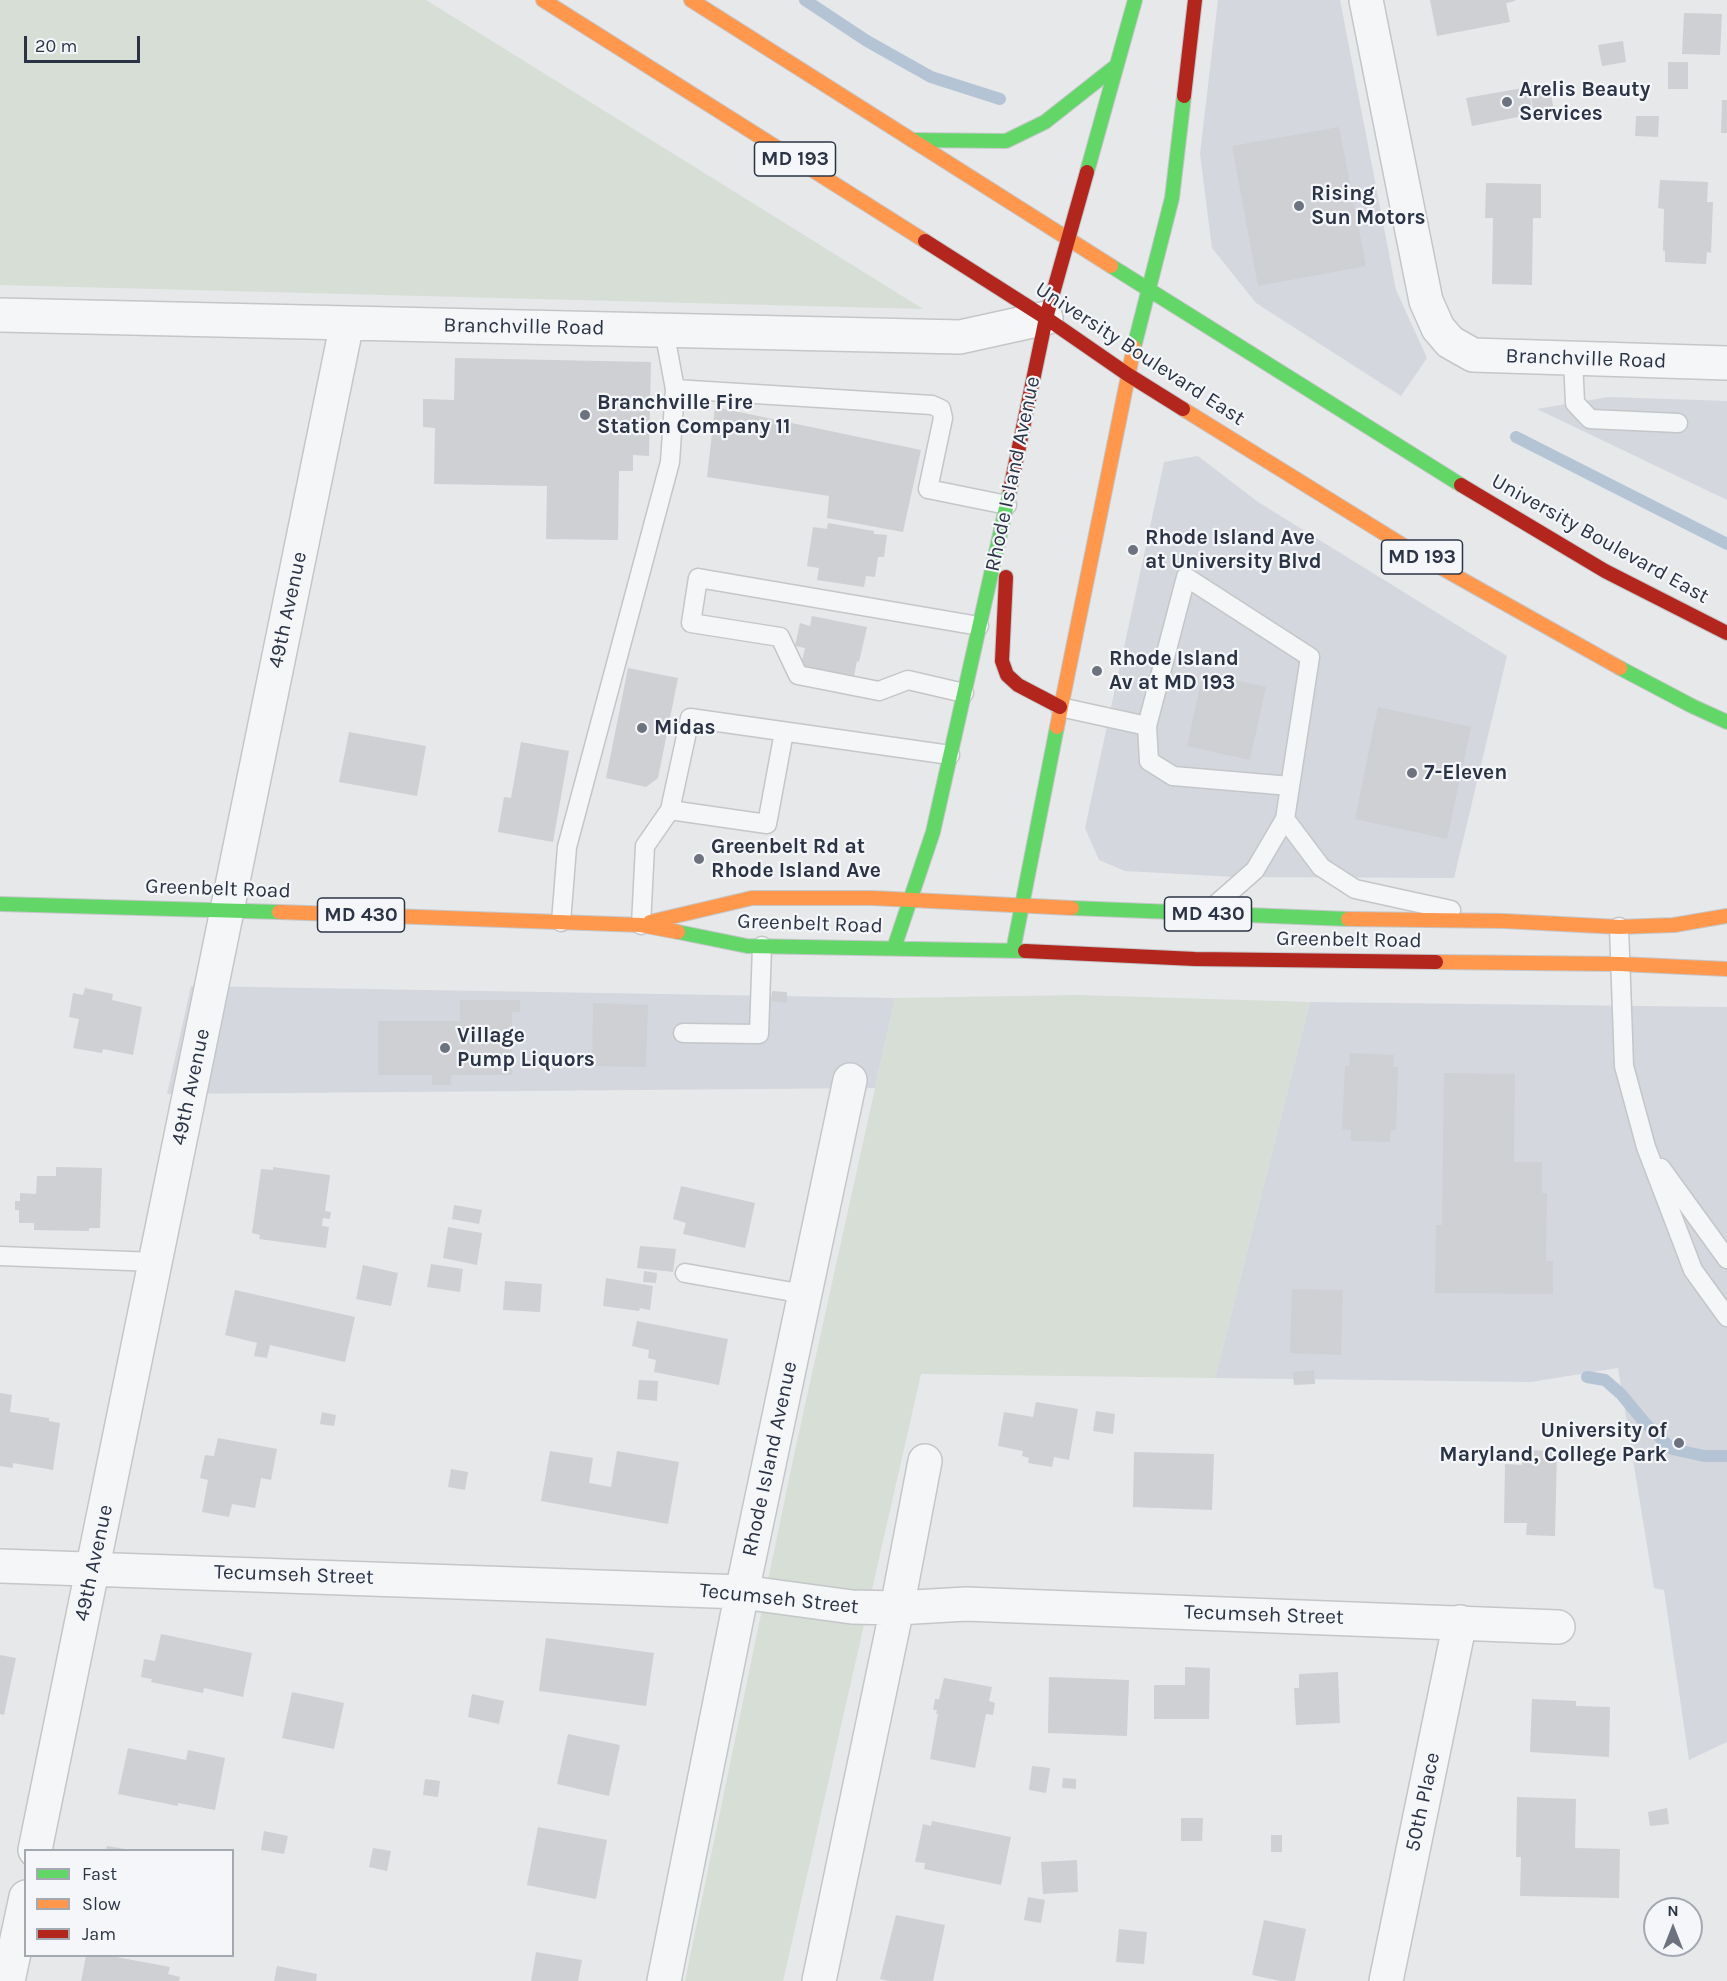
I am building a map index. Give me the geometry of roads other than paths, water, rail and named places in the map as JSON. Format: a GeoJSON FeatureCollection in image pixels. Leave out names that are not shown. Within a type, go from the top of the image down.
{"type":"FeatureCollection","features":[{"type":"Feature","properties":{"kind":"main road","name":"University Boulevard East"},"geometry":{"type":"LineString","coordinates":[[543,0],[1046,318],[1127,374],[1422,557],[1561,636],[1682,701],[1727,722]]}},
{"type":"Feature","properties":{"kind":"main road","name":"University Boulevard East"},"geometry":{"type":"LineString","coordinates":[[691,0],[1412,456],[1605,571],[1727,633]]}},
{"type":"Feature","properties":{"kind":"main road","name":"Rhode Island Avenue"},"geometry":{"type":"LineString","coordinates":[[894,948],[933,832],[1007,505],[1046,318],[1135,0]]}},
{"type":"Feature","properties":{"kind":"main road"},"geometry":{"type":"LineString","coordinates":[[1013,951],[1127,374],[1172,198],[1195,0]]}},
{"type":"Feature","properties":{"kind":"main road"},"geometry":{"type":"LineString","coordinates":[[912,140],[1006,141],[1046,122],[1116,66]]}},
{"type":"Feature","properties":{"kind":"main road"},"geometry":{"type":"LineString","coordinates":[[1011,485],[1002,661],[1007,675],[1018,686],[1060,707]]}},
{"type":"Feature","properties":{"kind":"main road","name":"MD 430"},"geometry":{"type":"LineString","coordinates":[[641,924],[752,898],[912,900],[1204,914],[1410,921],[1504,921],[1618,927],[1674,924],[1727,916]]}},
{"type":"Feature","properties":{"kind":"main road","name":"Greenbelt Road"},"geometry":{"type":"LineString","coordinates":[[0,904],[641,924],[747,946],[1043,951],[1196,959],[1620,964]]}},
{"type":"Feature","properties":{"kind":"main road","name":"MD 430"},"geometry":{"type":"LineString","coordinates":[[1620,964],[1727,969]]}},
{"type":"Feature","properties":{"kind":"street","name":"Branchville Road"},"geometry":{"type":"LineString","coordinates":[[1366,0],[1425,301],[1437,328],[1450,342],[1473,355],[1727,363]]}},
{"type":"Feature","properties":{"kind":"street","name":"Branchville Road"},"geometry":{"type":"LineString","coordinates":[[0,315],[960,337],[1046,318]]}},
{"type":"Feature","properties":{"kind":"street","name":"49th Avenue"},"geometry":{"type":"LineString","coordinates":[[35,1849],[347,323]]}},
{"type":"Feature","properties":{"kind":"street","name":"Rhode Island Avenue"},"geometry":{"type":"LineString","coordinates":[[664,1981],[742,1592],[850,1080]]}},
{"type":"Feature","properties":{"kind":"street"},"geometry":{"type":"LineString","coordinates":[[819,1981],[897,1608],[925,1461]]}},
{"type":"Feature","properties":{"kind":"street","name":"Tecumseh Street"},"geometry":{"type":"LineString","coordinates":[[0,1566],[742,1592],[852,1607],[897,1608],[966,1604],[1558,1627]]}},
{"type":"Feature","properties":{"kind":"street","name":"50th Place"},"geometry":{"type":"LineString","coordinates":[[1386,1981],[1460,1622]]}},
{"type":"Feature","properties":{"kind":"street"},"geometry":{"type":"LineString","coordinates":[[8,1981],[24,1906]]}},
{"type":"Feature","properties":{"kind":"lane"},"geometry":{"type":"LineString","coordinates":[[561,922],[567,847],[670,462],[675,389],[664,330]]}},
{"type":"Feature","properties":{"kind":"lane"},"geometry":{"type":"LineString","coordinates":[[1573,359],[1575,403],[1590,420],[1678,423]]}},
{"type":"Feature","properties":{"kind":"lane"},"geometry":{"type":"LineString","coordinates":[[675,389],[932,405],[941,409],[943,418],[928,489],[1007,505]]}},
{"type":"Feature","properties":{"kind":"lane"},"geometry":{"type":"LineString","coordinates":[[1204,914],[1256,870],[1285,819],[1310,657],[1186,576],[1148,726],[1149,761],[1173,776],[1290,786]]}},
{"type":"Feature","properties":{"kind":"lane"},"geometry":{"type":"LineString","coordinates":[[964,693],[908,680],[879,691],[798,675],[780,637],[691,623],[698,578],[979,627]]}},
{"type":"Feature","properties":{"kind":"lane"},"geometry":{"type":"LineString","coordinates":[[1060,707],[1148,726]]}},
{"type":"Feature","properties":{"kind":"lane"},"geometry":{"type":"LineString","coordinates":[[641,924],[645,846],[670,810],[690,718],[950,755]]}},
{"type":"Feature","properties":{"kind":"lane"},"geometry":{"type":"LineString","coordinates":[[670,810],[767,824],[784,732]]}},
{"type":"Feature","properties":{"kind":"lane"},"geometry":{"type":"LineString","coordinates":[[1285,819],[1321,867],[1354,889],[1504,921]]}},
{"type":"Feature","properties":{"kind":"lane"},"geometry":{"type":"LineString","coordinates":[[1618,927],[1624,1066],[1646,1147],[1693,1270],[1727,1317]]}},
{"type":"Feature","properties":{"kind":"lane"},"geometry":{"type":"LineString","coordinates":[[683,1034],[759,1034],[762,946]]}},
{"type":"Feature","properties":{"kind":"lane"},"geometry":{"type":"LineString","coordinates":[[1646,1147],[1727,1259]]}},
{"type":"Feature","properties":{"kind":"lane"},"geometry":{"type":"LineString","coordinates":[[0,1256],[155,1262]]}},
{"type":"Feature","properties":{"kind":"lane"},"geometry":{"type":"LineString","coordinates":[[685,1273],[804,1294]]}},
{"type":"Feature","properties":{"kind":"waterway"},"geometry":{"type":"LineString","coordinates":[[805,0],[867,41],[931,77],[1000,99]]}},
{"type":"Feature","properties":{"kind":"waterway"},"geometry":{"type":"LineString","coordinates":[[1516,437],[1727,544]]}},
{"type":"Feature","properties":{"kind":"waterway"},"geometry":{"type":"LineString","coordinates":[[1587,1377],[1605,1380],[1672,1449],[1704,1456],[1727,1456]]}},
{"type":"Feature","properties":{"kind":"place","name":"Arelis Beauty Services"},"geometry":{"type":"Point","coordinates":[1507,102]}},
{"type":"Feature","properties":{"kind":"place","name":"Rising Sun Motors"},"geometry":{"type":"Point","coordinates":[1299,206]}},
{"type":"Feature","properties":{"kind":"place","name":"Branchville Fire Station Company 11"},"geometry":{"type":"Point","coordinates":[585,415]}},
{"type":"Feature","properties":{"kind":"place","name":"Rhode Island Ave at University Blvd"},"geometry":{"type":"Point","coordinates":[1133,550]}},
{"type":"Feature","properties":{"kind":"place","name":"Rhode Island Av at MD 193"},"geometry":{"type":"Point","coordinates":[1097,671]}},
{"type":"Feature","properties":{"kind":"place","name":"Midas"},"geometry":{"type":"Point","coordinates":[642,728]}},
{"type":"Feature","properties":{"kind":"place","name":"7-Eleven"},"geometry":{"type":"Point","coordinates":[1412,773]}},
{"type":"Feature","properties":{"kind":"place","name":"Greenbelt Rd at Rhode Island Ave"},"geometry":{"type":"Point","coordinates":[699,859]}},
{"type":"Feature","properties":{"kind":"place","name":"Village Pump Liquors"},"geometry":{"type":"Point","coordinates":[445,1048]}},
{"type":"Feature","properties":{"kind":"place","name":"University of Maryland, College Park"},"geometry":{"type":"Point","coordinates":[1679,1443]}}]}
